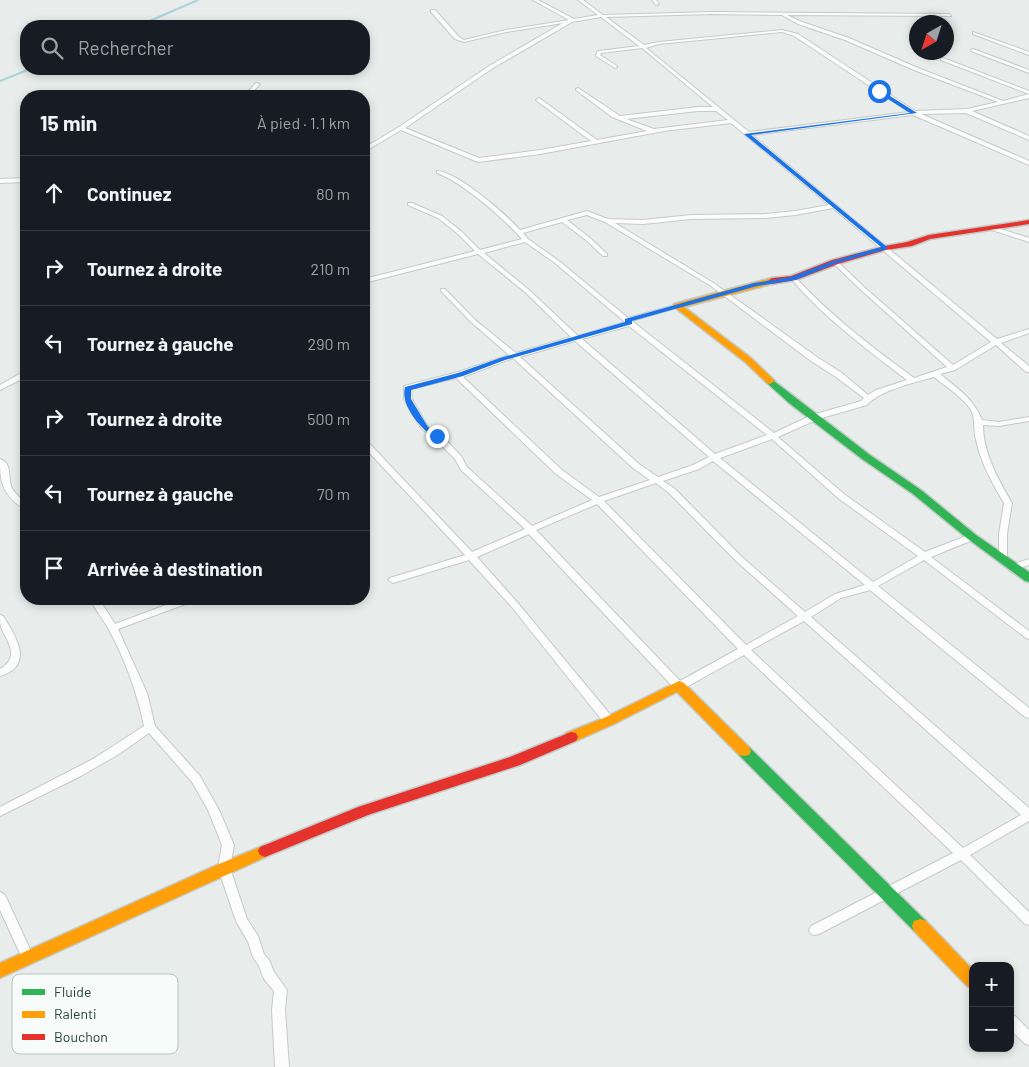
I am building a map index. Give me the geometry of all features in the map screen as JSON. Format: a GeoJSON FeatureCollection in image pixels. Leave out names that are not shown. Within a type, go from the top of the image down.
{"type":"FeatureCollection","features":[{"type":"Feature","properties":{"kind":"street"},"geometry":{"type":"LineString","coordinates":[[535,0],[572,20]]}},
{"type":"Feature","properties":{"kind":"street"},"geometry":{"type":"LineString","coordinates":[[580,0],[718,109],[1029,370]]}},
{"type":"Feature","properties":{"kind":"street"},"geometry":{"type":"LineString","coordinates":[[433,11],[457,38],[464,41],[602,16],[695,13],[949,15]]}},
{"type":"Feature","properties":{"kind":"street"},"geometry":{"type":"LineString","coordinates":[[783,14],[800,23],[847,39],[916,69],[1002,102]]}},
{"type":"Feature","properties":{"kind":"street"},"geometry":{"type":"LineString","coordinates":[[370,146],[401,128],[491,67],[572,20]]}},
{"type":"Feature","properties":{"kind":"street"},"geometry":{"type":"LineString","coordinates":[[615,66],[598,55],[599,52],[643,48],[654,43],[756,32],[790,33],[914,113],[1029,163]]}},
{"type":"Feature","properties":{"kind":"street"},"geometry":{"type":"LineString","coordinates":[[975,33],[1029,54]]}},
{"type":"Feature","properties":{"kind":"street"},"geometry":{"type":"LineString","coordinates":[[974,50],[1028,71]]}},
{"type":"Feature","properties":{"kind":"street"},"geometry":{"type":"LineString","coordinates":[[945,60],[1029,94]]}},
{"type":"Feature","properties":{"kind":"street"},"geometry":{"type":"LineString","coordinates":[[252,90],[258,84]]}},
{"type":"Feature","properties":{"kind":"street"},"geometry":{"type":"LineString","coordinates":[[578,89],[609,113],[654,131]]}},
{"type":"Feature","properties":{"kind":"street"},"geometry":{"type":"LineString","coordinates":[[747,134],[914,113],[967,111],[1029,94]]}},
{"type":"Feature","properties":{"kind":"street"},"geometry":{"type":"LineString","coordinates":[[539,100],[594,141]]}},
{"type":"Feature","properties":{"kind":"street"},"geometry":{"type":"LineString","coordinates":[[619,118],[698,109],[718,109]]}},
{"type":"Feature","properties":{"kind":"street"},"geometry":{"type":"LineString","coordinates":[[967,111],[1029,138]]}},
{"type":"Feature","properties":{"kind":"street"},"geometry":{"type":"LineString","coordinates":[[401,128],[478,160],[654,131],[732,121]]}},
{"type":"Feature","properties":{"kind":"street"},"geometry":{"type":"LineString","coordinates":[[439,172],[452,177],[507,219],[526,240],[557,262],[628,322],[773,436],[841,496],[1029,636]]}},
{"type":"Feature","properties":{"kind":"street"},"geometry":{"type":"LineString","coordinates":[[0,180],[20,180]]}},
{"type":"Feature","properties":{"kind":"street"},"geometry":{"type":"LineString","coordinates":[[410,204],[440,217],[527,291],[575,337],[714,457],[1029,714]]}},
{"type":"Feature","properties":{"kind":"street"},"geometry":{"type":"LineString","coordinates":[[607,220],[643,222],[691,217],[766,216],[833,206]]}},
{"type":"Feature","properties":{"kind":"street"},"geometry":{"type":"LineString","coordinates":[[519,232],[587,213],[607,220],[663,253],[725,294],[839,375],[868,398]]}},
{"type":"Feature","properties":{"kind":"street"},"geometry":{"type":"LineString","coordinates":[[563,220],[605,255]]}},
{"type":"Feature","properties":{"kind":"street"},"geometry":{"type":"LineString","coordinates":[[969,977],[887,892],[679,686],[531,530],[464,468],[458,458],[437,436],[426,428],[408,399],[406,392],[407,388],[412,386],[461,374],[677,306],[756,284],[793,278],[835,262],[885,248],[909,244],[929,237],[1029,222]]}},
{"type":"Feature","properties":{"kind":"street"},"geometry":{"type":"LineString","coordinates":[[991,228],[1029,240]]}},
{"type":"Feature","properties":{"kind":"street"},"geometry":{"type":"LineString","coordinates":[[370,280],[526,240]]}},
{"type":"Feature","properties":{"kind":"street"},"geometry":{"type":"LineString","coordinates":[[835,262],[952,368]]}},
{"type":"Feature","properties":{"kind":"street"},"geometry":{"type":"LineString","coordinates":[[793,278],[809,297],[852,334],[912,380]]}},
{"type":"Feature","properties":{"kind":"street"},"geometry":{"type":"LineString","coordinates":[[443,290],[473,321],[515,356],[636,466],[659,480],[672,491],[739,559],[806,616],[1029,816],[962,854],[815,930]]}},
{"type":"Feature","properties":{"kind":"street"},"geometry":{"type":"LineString","coordinates":[[677,306],[748,360],[792,401],[816,417],[866,457],[917,492],[972,537],[1029,578]]}},
{"type":"Feature","properties":{"kind":"street"},"geometry":{"type":"LineString","coordinates":[[393,580],[471,556],[598,500],[696,467],[714,457],[773,436],[816,417],[864,403],[868,398],[912,380],[952,368],[996,342],[1029,331]]}},
{"type":"Feature","properties":{"kind":"street"},"geometry":{"type":"LineString","coordinates":[[461,374],[460,378],[559,472],[598,500],[744,649],[962,854],[1029,920]]}},
{"type":"Feature","properties":{"kind":"street"},"geometry":{"type":"LineString","coordinates":[[936,374],[974,409],[979,422],[979,438],[983,451],[994,480],[1008,503],[1003,534],[1003,558]]}},
{"type":"Feature","properties":{"kind":"street"},"geometry":{"type":"LineString","coordinates":[[0,388],[20,377]]}},
{"type":"Feature","properties":{"kind":"street"},"geometry":{"type":"LineString","coordinates":[[979,422],[999,424],[1029,419]]}},
{"type":"Feature","properties":{"kind":"street"},"geometry":{"type":"LineString","coordinates":[[370,450],[514,604],[609,721]]}},
{"type":"Feature","properties":{"kind":"street"},"geometry":{"type":"LineString","coordinates":[[0,461],[6,469],[6,485],[10,492],[20,501]]}},
{"type":"Feature","properties":{"kind":"street"},"geometry":{"type":"LineString","coordinates":[[0,971],[224,868],[362,811],[514,761],[609,721],[679,686],[806,616],[838,596],[872,586],[924,556],[972,537]]}},
{"type":"Feature","properties":{"kind":"street"},"geometry":{"type":"LineString","coordinates":[[1014,567],[1029,562]]}},
{"type":"Feature","properties":{"kind":"street"},"geometry":{"type":"LineString","coordinates":[[98,605],[113,628],[142,693],[150,727],[196,779],[213,810],[228,845],[224,868],[242,921],[254,940],[259,957],[265,964],[268,975],[281,990],[277,1020],[283,1051],[282,1067]]}},
{"type":"Feature","properties":{"kind":"street"},"geometry":{"type":"LineString","coordinates":[[113,628],[175,605]]}},
{"type":"Feature","properties":{"kind":"street"},"geometry":{"type":"LineString","coordinates":[[0,618],[16,647],[16,660],[11,666],[0,673]]}},
{"type":"Feature","properties":{"kind":"street"},"geometry":{"type":"LineString","coordinates":[[0,812],[101,760],[127,745],[150,727]]}},
{"type":"Feature","properties":{"kind":"street"},"geometry":{"type":"LineString","coordinates":[[0,897],[28,958]]}},
{"type":"Feature","properties":{"kind":"street"},"geometry":{"type":"LineString","coordinates":[[1014,1024],[1029,1039]]}},
{"type":"Feature","properties":{"kind":"waterway"},"geometry":{"type":"LineString","coordinates":[[152,20],[198,0]]}},
{"type":"Feature","properties":{"kind":"waterway"},"geometry":{"type":"LineString","coordinates":[[0,81],[20,73]]}},
{"type":"Feature","properties":{"kind":"traffic: fast"},"geometry":{"type":"LineString","coordinates":[[770,381],[792,401],[866,457],[917,492],[972,537],[1029,578]]}},
{"type":"Feature","properties":{"kind":"traffic: fast"},"geometry":{"type":"LineString","coordinates":[[744,751],[920,926]]}},
{"type":"Feature","properties":{"kind":"traffic: slow"},"geometry":{"type":"LineString","coordinates":[[770,381],[748,360],[677,306],[772,281]]}},
{"type":"Feature","properties":{"kind":"traffic: slow"},"geometry":{"type":"LineString","coordinates":[[571,737],[609,721],[679,686],[744,751]]}},
{"type":"Feature","properties":{"kind":"traffic: slow"},"geometry":{"type":"LineString","coordinates":[[0,971],[265,851]]}},
{"type":"Feature","properties":{"kind":"traffic: slow"},"geometry":{"type":"LineString","coordinates":[[920,926],[969,977]]}},
{"type":"Feature","properties":{"kind":"traffic: jam"},"geometry":{"type":"LineString","coordinates":[[772,281],[793,278],[835,262],[885,248],[909,244],[929,237],[1029,222]]}},
{"type":"Feature","properties":{"kind":"traffic: jam"},"geometry":{"type":"LineString","coordinates":[[265,851],[363,811],[515,761],[571,737]]}},
{"type":"Feature","properties":{"kind":"route"},"geometry":{"type":"LineString","coordinates":[[437,436],[426,428],[408,399],[407,388],[461,374],[575,337],[630,323],[627,320],[756,284],[793,278],[835,262],[885,248],[747,134],[914,113],[879,91]]}}]}
